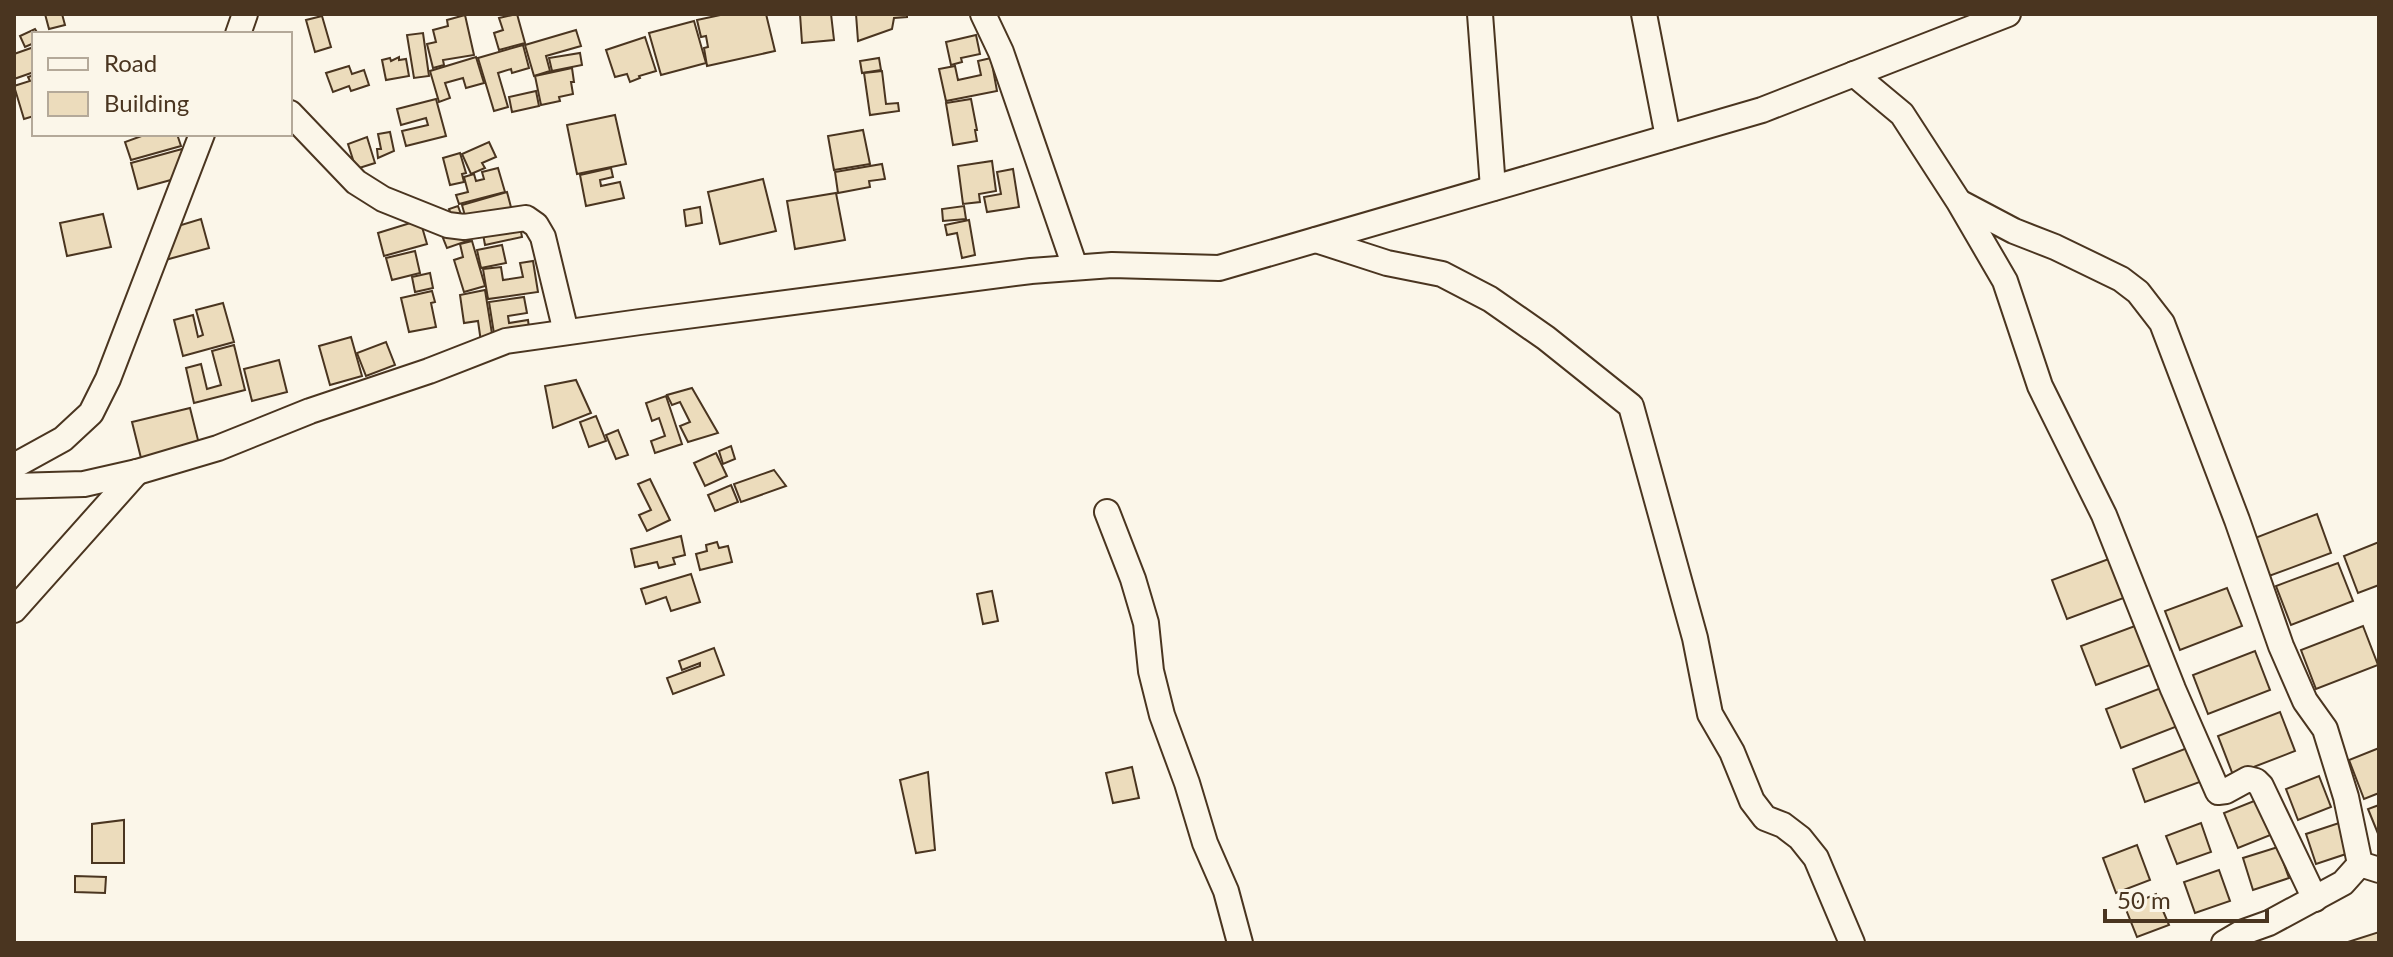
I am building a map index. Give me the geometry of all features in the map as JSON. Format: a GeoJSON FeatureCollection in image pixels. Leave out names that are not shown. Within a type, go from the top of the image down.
{"type":"FeatureCollection","features":[{"type":"Feature","properties":{"kind":"street"},"geometry":{"type":"LineString","coordinates":[[983,14],[1001,52],[1075,267]]}},
{"type":"Feature","properties":{"kind":"street"},"geometry":{"type":"LineString","coordinates":[[1480,14],[1493,188]]}},
{"type":"Feature","properties":{"kind":"street"},"geometry":{"type":"LineString","coordinates":[[1644,14],[1668,137]]}},
{"type":"Feature","properties":{"kind":"street"},"geometry":{"type":"LineString","coordinates":[[14,486],[84,484],[137,472],[218,448],[310,411],[506,341],[1075,267],[1219,268],[1762,110],[2008,14]]}},
{"type":"Feature","properties":{"kind":"street"},"geometry":{"type":"LineString","coordinates":[[1854,74],[1902,114],[2005,281],[2040,386],[2104,515],[2218,792],[2248,779],[2261,786],[2315,899]]}},
{"type":"Feature","properties":{"kind":"street"},"geometry":{"type":"LineString","coordinates":[[292,115],[356,182],[383,199],[448,225],[464,227],[526,218],[536,225],[543,237],[566,332]]}},
{"type":"Feature","properties":{"kind":"street"},"geometry":{"type":"LineString","coordinates":[[14,466],[63,439],[91,413],[108,379],[201,136]]}},
{"type":"Feature","properties":{"kind":"street"},"geometry":{"type":"LineString","coordinates":[[1959,202],[2014,231],[2121,279],[2138,292],[2162,323],[2281,646],[2305,701],[2325,729],[2369,867],[2315,899],[2224,943]]}},
{"type":"Feature","properties":{"kind":"street"},"geometry":{"type":"LineString","coordinates":[[1316,240],[1387,263],[1442,274],[1490,299],[1546,338],[1631,406],[1695,638],[1710,714],[1732,752],[1752,801],[1765,818],[1783,825],[1800,838],[1816,858],[1854,938]]}},
{"type":"Feature","properties":{"kind":"street"},"geometry":{"type":"LineString","coordinates":[[14,610],[137,472]]}},
{"type":"Feature","properties":{"kind":"street"},"geometry":{"type":"LineString","coordinates":[[1107,512],[1146,623],[1151,671],[1162,715],[1205,843],[1226,891],[1240,943]]}},
{"type":"Feature","properties":{"kind":"building"},"geometry":{"type":"Polygon","coordinates":[[[45,14],[62,14],[65,25],[49,29],[45,14]]]}},
{"type":"Feature","properties":{"kind":"building"},"geometry":{"type":"Polygon","coordinates":[[[517,14],[525,43],[499,50],[494,33],[503,30],[499,18],[517,14]]]}},
{"type":"Feature","properties":{"kind":"building"},"geometry":{"type":"Polygon","coordinates":[[[725,14],[766,14],[775,51],[707,66],[706,36],[701,37],[697,20],[725,14]]]}},
{"type":"Feature","properties":{"kind":"building"},"geometry":{"type":"Polygon","coordinates":[[[800,14],[831,14],[834,40],[802,43],[800,14]]]}},
{"type":"Feature","properties":{"kind":"building"},"geometry":{"type":"Polygon","coordinates":[[[856,14],[907,14],[907,17],[894,18],[892,29],[858,41],[856,14]]]}},
{"type":"Feature","properties":{"kind":"building"},"geometry":{"type":"Polygon","coordinates":[[[465,15],[474,55],[443,60],[444,65],[433,68],[427,44],[436,42],[433,30],[448,26],[447,20],[465,15]]]}},
{"type":"Feature","properties":{"kind":"building"},"geometry":{"type":"Polygon","coordinates":[[[322,16],[331,47],[315,52],[306,20],[322,16]]]}},
{"type":"Feature","properties":{"kind":"building"},"geometry":{"type":"Polygon","coordinates":[[[694,21],[706,63],[661,75],[649,33],[694,21]]]}},
{"type":"Feature","properties":{"kind":"building"},"geometry":{"type":"Polygon","coordinates":[[[35,29],[37,32],[32,32],[32,44],[25,47],[20,36],[35,29]]]}},
{"type":"Feature","properties":{"kind":"building"},"geometry":{"type":"Polygon","coordinates":[[[576,30],[581,46],[546,56],[550,71],[534,76],[525,45],[576,30]]]}},
{"type":"Feature","properties":{"kind":"building"},"geometry":{"type":"Polygon","coordinates":[[[423,33],[429,76],[414,78],[407,35],[423,33]]]}},
{"type":"Feature","properties":{"kind":"building"},"geometry":{"type":"Polygon","coordinates":[[[976,35],[980,54],[961,58],[962,62],[951,65],[946,42],[976,35]]]}},
{"type":"Feature","properties":{"kind":"building"},"geometry":{"type":"Polygon","coordinates":[[[645,37],[656,71],[630,82],[627,74],[615,77],[606,50],[645,37]]]}},
{"type":"Feature","properties":{"kind":"building"},"geometry":{"type":"Polygon","coordinates":[[[523,45],[529,68],[498,73],[508,107],[494,111],[478,58],[523,45]]]}},
{"type":"Feature","properties":{"kind":"building"},"geometry":{"type":"Polygon","coordinates":[[[32,48],[32,73],[14,79],[14,54],[32,48]]]}},
{"type":"Feature","properties":{"kind":"building"},"geometry":{"type":"Polygon","coordinates":[[[580,53],[582,65],[552,71],[549,58],[580,53]]]}},
{"type":"Feature","properties":{"kind":"building"},"geometry":{"type":"Polygon","coordinates":[[[399,57],[399,60],[406,59],[409,76],[386,80],[382,60],[390,58],[391,61],[399,57]]]}},
{"type":"Feature","properties":{"kind":"building"},"geometry":{"type":"Polygon","coordinates":[[[476,57],[484,83],[466,88],[463,78],[445,83],[450,98],[439,102],[430,71],[476,57]]]}},
{"type":"Feature","properties":{"kind":"building"},"geometry":{"type":"Polygon","coordinates":[[[879,58],[881,70],[862,73],[860,61],[879,58]]]}},
{"type":"Feature","properties":{"kind":"building"},"geometry":{"type":"Polygon","coordinates":[[[991,58],[997,91],[946,101],[939,69],[955,66],[958,80],[981,75],[978,61],[991,58]]]}},
{"type":"Feature","properties":{"kind":"building"},"geometry":{"type":"Polygon","coordinates":[[[349,66],[352,74],[364,70],[369,85],[351,91],[349,86],[333,92],[326,73],[349,66]]]}},
{"type":"Feature","properties":{"kind":"building"},"geometry":{"type":"Polygon","coordinates":[[[572,68],[573,94],[541,105],[535,76],[572,68]]]}},
{"type":"Feature","properties":{"kind":"building"},"geometry":{"type":"Polygon","coordinates":[[[882,71],[886,104],[898,103],[899,111],[870,115],[864,73],[882,71]]]}},
{"type":"Feature","properties":{"kind":"building"},"geometry":{"type":"Polygon","coordinates":[[[32,76],[32,117],[24,119],[14,86],[30,81],[28,77],[32,76]]]}},
{"type":"Feature","properties":{"kind":"building"},"geometry":{"type":"Polygon","coordinates":[[[536,91],[539,106],[512,112],[509,97],[536,91]]]}},
{"type":"Feature","properties":{"kind":"building"},"geometry":{"type":"Polygon","coordinates":[[[436,99],[446,136],[406,146],[402,131],[428,125],[426,118],[401,125],[397,109],[436,99]]]}},
{"type":"Feature","properties":{"kind":"building"},"geometry":{"type":"Polygon","coordinates":[[[971,99],[977,141],[953,145],[946,103],[971,99]]]}},
{"type":"Feature","properties":{"kind":"building"},"geometry":{"type":"Polygon","coordinates":[[[615,115],[626,164],[577,174],[567,125],[615,115]]]}},
{"type":"Feature","properties":{"kind":"building"},"geometry":{"type":"Polygon","coordinates":[[[863,130],[870,164],[834,170],[828,136],[863,130]]]}},
{"type":"Feature","properties":{"kind":"building"},"geometry":{"type":"Polygon","coordinates":[[[390,132],[394,151],[378,158],[377,149],[381,149],[378,134],[390,132]]]}},
{"type":"Feature","properties":{"kind":"building"},"geometry":{"type":"Polygon","coordinates":[[[142,136],[178,136],[181,146],[131,160],[125,142],[142,136]]]}},
{"type":"Feature","properties":{"kind":"building"},"geometry":{"type":"Polygon","coordinates":[[[367,137],[375,163],[356,169],[348,144],[367,137]]]}},
{"type":"Feature","properties":{"kind":"building"},"geometry":{"type":"Polygon","coordinates":[[[489,142],[496,157],[482,163],[485,168],[471,174],[462,154],[489,142]]]}},
{"type":"Feature","properties":{"kind":"building"},"geometry":{"type":"Polygon","coordinates":[[[182,149],[189,175],[138,189],[131,163],[182,149]]]}},
{"type":"Feature","properties":{"kind":"building"},"geometry":{"type":"Polygon","coordinates":[[[460,153],[466,173],[462,174],[464,182],[450,185],[443,158],[460,153]]]}},
{"type":"Feature","properties":{"kind":"building"},"geometry":{"type":"Polygon","coordinates":[[[992,161],[996,191],[979,194],[980,202],[963,204],[958,166],[992,161]]]}},
{"type":"Feature","properties":{"kind":"building"},"geometry":{"type":"Polygon","coordinates":[[[882,164],[885,179],[869,181],[870,187],[838,193],[835,172],[882,164]]]}},
{"type":"Feature","properties":{"kind":"building"},"geometry":{"type":"Polygon","coordinates":[[[498,168],[505,192],[459,204],[456,195],[468,192],[464,177],[474,174],[476,181],[484,179],[482,172],[498,168]]]}},
{"type":"Feature","properties":{"kind":"building"},"geometry":{"type":"Polygon","coordinates":[[[611,168],[613,177],[600,180],[601,186],[620,182],[624,198],[586,206],[580,175],[611,168]]]}},
{"type":"Feature","properties":{"kind":"building"},"geometry":{"type":"Polygon","coordinates":[[[1013,169],[1019,207],[987,212],[984,197],[1001,194],[997,172],[1013,169]]]}},
{"type":"Feature","properties":{"kind":"building"},"geometry":{"type":"Polygon","coordinates":[[[763,179],[776,231],[720,244],[708,192],[763,179]]]}},
{"type":"Feature","properties":{"kind":"building"},"geometry":{"type":"Polygon","coordinates":[[[507,192],[512,211],[467,223],[462,205],[507,192]]]}},
{"type":"Feature","properties":{"kind":"building"},"geometry":{"type":"Polygon","coordinates":[[[836,193],[845,240],[795,249],[787,201],[836,193]]]}},
{"type":"Feature","properties":{"kind":"building"},"geometry":{"type":"Polygon","coordinates":[[[458,206],[470,240],[447,248],[443,238],[458,232],[449,209],[458,206]]]}},
{"type":"Feature","properties":{"kind":"building"},"geometry":{"type":"Polygon","coordinates":[[[964,206],[966,219],[943,221],[942,209],[964,206]]]}},
{"type":"Feature","properties":{"kind":"building"},"geometry":{"type":"Polygon","coordinates":[[[700,207],[702,223],[686,226],[684,210],[700,207]]]}},
{"type":"Feature","properties":{"kind":"building"},"geometry":{"type":"Polygon","coordinates":[[[103,214],[111,247],[67,256],[60,223],[103,214]]]}},
{"type":"Feature","properties":{"kind":"building"},"geometry":{"type":"Polygon","coordinates":[[[518,216],[522,237],[485,245],[481,223],[518,216]]]}},
{"type":"Feature","properties":{"kind":"building"},"geometry":{"type":"Polygon","coordinates":[[[201,219],[209,248],[158,262],[168,229],[201,219]]]}},
{"type":"Feature","properties":{"kind":"building"},"geometry":{"type":"Polygon","coordinates":[[[420,220],[427,244],[384,256],[378,233],[420,220]]]}},
{"type":"Feature","properties":{"kind":"building"},"geometry":{"type":"Polygon","coordinates":[[[969,220],[975,255],[962,258],[957,233],[947,235],[945,225],[969,220]]]}},
{"type":"Feature","properties":{"kind":"building"},"geometry":{"type":"Polygon","coordinates":[[[472,241],[485,286],[464,292],[454,260],[463,257],[460,244],[472,241]]]}},
{"type":"Feature","properties":{"kind":"building"},"geometry":{"type":"Polygon","coordinates":[[[502,245],[506,263],[481,268],[477,250],[502,245]]]}},
{"type":"Feature","properties":{"kind":"building"},"geometry":{"type":"Polygon","coordinates":[[[415,251],[420,273],[392,280],[386,258],[415,251]]]}},
{"type":"Feature","properties":{"kind":"building"},"geometry":{"type":"Polygon","coordinates":[[[533,261],[538,292],[488,299],[483,269],[501,267],[503,280],[523,277],[520,263],[533,261]]]}},
{"type":"Feature","properties":{"kind":"building"},"geometry":{"type":"Polygon","coordinates":[[[430,273],[433,288],[415,292],[412,277],[430,273]]]}},
{"type":"Feature","properties":{"kind":"building"},"geometry":{"type":"Polygon","coordinates":[[[485,290],[493,340],[481,342],[478,321],[464,323],[460,295],[485,290]]]}},
{"type":"Feature","properties":{"kind":"building"},"geometry":{"type":"Polygon","coordinates":[[[432,291],[436,327],[409,332],[401,298],[432,291]]]}},
{"type":"Feature","properties":{"kind":"building"},"geometry":{"type":"Polygon","coordinates":[[[524,297],[527,313],[508,316],[509,323],[528,320],[530,335],[495,340],[489,302],[524,297]]]}},
{"type":"Feature","properties":{"kind":"building"},"geometry":{"type":"Polygon","coordinates":[[[223,303],[234,342],[183,356],[174,320],[193,315],[198,337],[203,335],[196,310],[223,303]]]}},
{"type":"Feature","properties":{"kind":"building"},"geometry":{"type":"Polygon","coordinates":[[[351,337],[362,376],[330,385],[319,346],[351,337]]]}},
{"type":"Feature","properties":{"kind":"building"},"geometry":{"type":"Polygon","coordinates":[[[386,342],[395,365],[366,376],[357,353],[386,342]]]}},
{"type":"Feature","properties":{"kind":"building"},"geometry":{"type":"Polygon","coordinates":[[[234,345],[245,390],[194,403],[186,368],[201,364],[207,389],[221,385],[212,351],[234,345]]]}},
{"type":"Feature","properties":{"kind":"building"},"geometry":{"type":"Polygon","coordinates":[[[279,360],[287,392],[252,401],[244,369],[279,360]]]}},
{"type":"Feature","properties":{"kind":"building"},"geometry":{"type":"Polygon","coordinates":[[[576,380],[591,413],[553,428],[545,386],[576,380]]]}},
{"type":"Feature","properties":{"kind":"building"},"geometry":{"type":"Polygon","coordinates":[[[692,388],[718,433],[688,442],[680,426],[690,422],[680,402],[672,405],[667,395],[692,388]]]}},
{"type":"Feature","properties":{"kind":"building"},"geometry":{"type":"Polygon","coordinates":[[[666,396],[682,444],[655,453],[651,441],[665,436],[659,418],[652,421],[646,403],[666,396]]]}},
{"type":"Feature","properties":{"kind":"building"},"geometry":{"type":"Polygon","coordinates":[[[190,408],[199,444],[141,458],[132,422],[190,408]]]}},
{"type":"Feature","properties":{"kind":"building"},"geometry":{"type":"Polygon","coordinates":[[[596,416],[606,441],[589,447],[580,422],[596,416]]]}},
{"type":"Feature","properties":{"kind":"building"},"geometry":{"type":"Polygon","coordinates":[[[618,430],[628,455],[616,459],[606,435],[618,430]]]}},
{"type":"Feature","properties":{"kind":"building"},"geometry":{"type":"Polygon","coordinates":[[[731,446],[735,459],[723,464],[719,451],[731,446]]]}},
{"type":"Feature","properties":{"kind":"building"},"geometry":{"type":"Polygon","coordinates":[[[716,453],[727,476],[705,486],[694,463],[716,453]]]}},
{"type":"Feature","properties":{"kind":"building"},"geometry":{"type":"Polygon","coordinates":[[[774,470],[786,486],[741,502],[734,484],[774,470]]]}},
{"type":"Feature","properties":{"kind":"building"},"geometry":{"type":"Polygon","coordinates":[[[650,479],[670,520],[647,531],[639,515],[651,510],[638,484],[650,479]]]}},
{"type":"Feature","properties":{"kind":"building"},"geometry":{"type":"Polygon","coordinates":[[[731,485],[738,502],[715,511],[708,495],[731,485]]]}},
{"type":"Feature","properties":{"kind":"building"},"geometry":{"type":"Polygon","coordinates":[[[2317,514],[2331,553],[2269,576],[2255,538],[2317,514]]]}},
{"type":"Feature","properties":{"kind":"building"},"geometry":{"type":"Polygon","coordinates":[[[681,536],[685,555],[673,558],[675,564],[659,568],[657,562],[635,567],[631,549],[681,536]]]}},
{"type":"Feature","properties":{"kind":"building"},"geometry":{"type":"Polygon","coordinates":[[[717,542],[719,548],[728,546],[732,562],[700,570],[696,554],[707,551],[706,545],[717,542]]]}},
{"type":"Feature","properties":{"kind":"building"},"geometry":{"type":"Polygon","coordinates":[[[2379,542],[2379,585],[2358,593],[2344,556],[2379,542]]]}},
{"type":"Feature","properties":{"kind":"building"},"geometry":{"type":"Polygon","coordinates":[[[2114,557],[2129,596],[2067,619],[2052,580],[2114,557]]]}},
{"type":"Feature","properties":{"kind":"building"},"geometry":{"type":"Polygon","coordinates":[[[2338,563],[2353,601],[2291,625],[2276,586],[2338,563]]]}},
{"type":"Feature","properties":{"kind":"building"},"geometry":{"type":"Polygon","coordinates":[[[691,574],[700,602],[671,611],[666,597],[646,604],[641,589],[691,574]]]}},
{"type":"Feature","properties":{"kind":"building"},"geometry":{"type":"Polygon","coordinates":[[[2227,588],[2242,626],[2180,650],[2165,611],[2227,588]]]}},
{"type":"Feature","properties":{"kind":"building"},"geometry":{"type":"Polygon","coordinates":[[[992,591],[998,621],[983,624],[977,594],[992,591]]]}},
{"type":"Feature","properties":{"kind":"building"},"geometry":{"type":"Polygon","coordinates":[[[2143,623],[2158,662],[2096,685],[2081,646],[2143,623]]]}},
{"type":"Feature","properties":{"kind":"building"},"geometry":{"type":"Polygon","coordinates":[[[2363,626],[2378,665],[2316,689],[2301,650],[2363,626]]]}},
{"type":"Feature","properties":{"kind":"building"},"geometry":{"type":"Polygon","coordinates":[[[714,648],[724,675],[673,694],[667,678],[700,666],[700,663],[682,670],[679,661],[714,648]]]}},
{"type":"Feature","properties":{"kind":"building"},"geometry":{"type":"Polygon","coordinates":[[[2255,651],[2270,690],[2208,714],[2193,675],[2255,651]]]}},
{"type":"Feature","properties":{"kind":"building"},"geometry":{"type":"Polygon","coordinates":[[[2169,685],[2183,724],[2121,748],[2106,709],[2169,685]]]}},
{"type":"Feature","properties":{"kind":"building"},"geometry":{"type":"Polygon","coordinates":[[[2280,712],[2295,751],[2233,775],[2218,736],[2280,712]]]}},
{"type":"Feature","properties":{"kind":"building"},"geometry":{"type":"Polygon","coordinates":[[[2195,745],[2208,779],[2145,802],[2133,769],[2195,745]]]}},
{"type":"Feature","properties":{"kind":"building"},"geometry":{"type":"Polygon","coordinates":[[[2379,748],[2379,793],[2364,799],[2349,760],[2379,748]]]}},
{"type":"Feature","properties":{"kind":"building"},"geometry":{"type":"Polygon","coordinates":[[[1132,767],[1139,798],[1113,803],[1106,773],[1132,767]]]}},
{"type":"Feature","properties":{"kind":"building"},"geometry":{"type":"Polygon","coordinates":[[[928,772],[935,850],[916,853],[900,780],[928,772]]]}},
{"type":"Feature","properties":{"kind":"building"},"geometry":{"type":"Polygon","coordinates":[[[2319,776],[2331,807],[2298,820],[2286,789],[2319,776]]]}},
{"type":"Feature","properties":{"kind":"building"},"geometry":{"type":"Polygon","coordinates":[[[2259,799],[2273,834],[2238,848],[2224,813],[2259,799]]]}},
{"type":"Feature","properties":{"kind":"building"},"geometry":{"type":"Polygon","coordinates":[[[2379,805],[2379,836],[2368,809],[2379,805]]]}},
{"type":"Feature","properties":{"kind":"building"},"geometry":{"type":"Polygon","coordinates":[[[124,820],[124,863],[92,863],[92,824],[124,820]]]}},
{"type":"Feature","properties":{"kind":"building"},"geometry":{"type":"Polygon","coordinates":[[[2201,823],[2211,852],[2177,864],[2166,836],[2201,823]]]}},
{"type":"Feature","properties":{"kind":"building"},"geometry":{"type":"Polygon","coordinates":[[[2339,823],[2349,853],[2316,864],[2306,834],[2339,823]]]}},
{"type":"Feature","properties":{"kind":"building"},"geometry":{"type":"Polygon","coordinates":[[[2137,845],[2150,880],[2116,893],[2103,858],[2137,845]]]}},
{"type":"Feature","properties":{"kind":"building"},"geometry":{"type":"Polygon","coordinates":[[[2278,847],[2289,878],[2253,890],[2243,858],[2278,847]]]}},
{"type":"Feature","properties":{"kind":"building"},"geometry":{"type":"Polygon","coordinates":[[[2219,870],[2230,901],[2195,913],[2184,882],[2219,870]]]}},
{"type":"Feature","properties":{"kind":"building"},"geometry":{"type":"Polygon","coordinates":[[[75,876],[106,877],[105,893],[75,892],[75,876]]]}},
{"type":"Feature","properties":{"kind":"building"},"geometry":{"type":"Polygon","coordinates":[[[2156,894],[2169,925],[2137,937],[2125,907],[2156,894]]]}},
{"type":"Feature","properties":{"kind":"building"},"geometry":{"type":"Polygon","coordinates":[[[2379,932],[2379,943],[2348,942],[2379,932]]]}}]}
